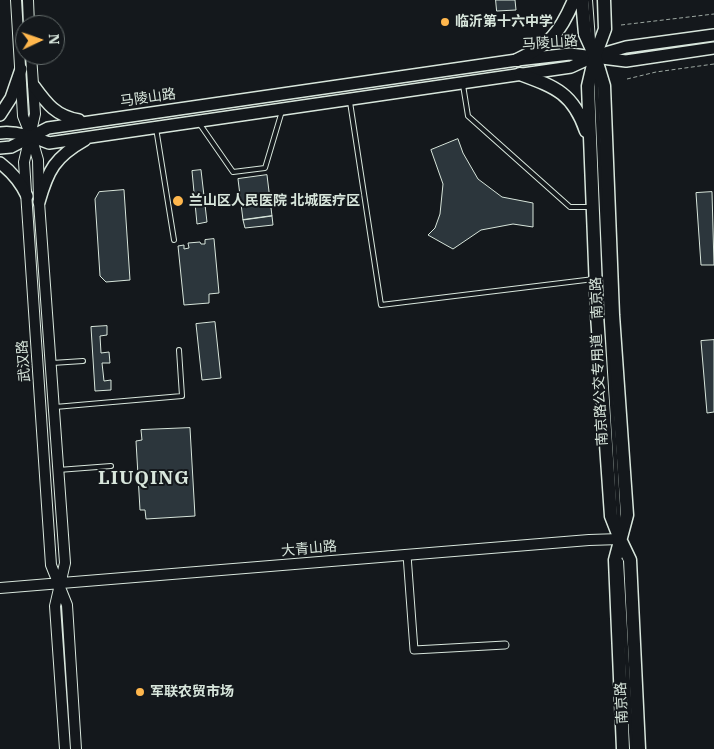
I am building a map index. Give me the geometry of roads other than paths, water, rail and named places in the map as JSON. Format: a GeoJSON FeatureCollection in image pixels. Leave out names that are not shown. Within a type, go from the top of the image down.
{"type":"FeatureCollection","features":[{"type":"Feature","properties":{"kind":"highway"},"geometry":{"type":"LineString","coordinates":[[517,60],[541,48],[560,29],[574,0]]}},
{"type":"Feature","properties":{"kind":"highway","name":"南京路"},"geometry":{"type":"LineString","coordinates":[[582,0],[584,34],[595,56],[604,86],[613,315],[627,515],[615,560],[623,749]]}},
{"type":"Feature","properties":{"kind":"highway","name":"南京路"},"geometry":{"type":"LineString","coordinates":[[604,0],[605,29],[595,56],[588,86],[596,279],[611,516],[630,560],[639,749]]}},
{"type":"Feature","properties":{"kind":"highway"},"geometry":{"type":"LineString","coordinates":[[520,74],[547,84],[566,95],[581,115],[591,143]]}},
{"type":"Feature","properties":{"kind":"main road","name":"武汉路"},"geometry":{"type":"LineString","coordinates":[[16,0],[23,116],[38,160],[39,202],[65,563],[55,606],[65,749]]}},
{"type":"Feature","properties":{"kind":"main road"},"geometry":{"type":"LineString","coordinates":[[28,0],[29,15]]}},
{"type":"Feature","properties":{"kind":"main road"},"geometry":{"type":"LineString","coordinates":[[595,56],[626,47],[714,35]]}},
{"type":"Feature","properties":{"kind":"main road"},"geometry":{"type":"LineString","coordinates":[[595,56],[626,60],[711,51]]}},
{"type":"Feature","properties":{"kind":"main road","name":"马陵山路"},"geometry":{"type":"LineString","coordinates":[[0,148],[11,147],[48,128],[517,60],[570,54],[595,56]]}},
{"type":"Feature","properties":{"kind":"main road","name":"马陵山路"},"geometry":{"type":"LineString","coordinates":[[0,133],[10,132],[49,142],[89,137],[571,67],[595,56]]}},
{"type":"Feature","properties":{"kind":"main road","name":"武汉路"},"geometry":{"type":"LineString","coordinates":[[33,65],[35,114],[24,162],[51,564],[67,605],[76,749]]}},
{"type":"Feature","properties":{"kind":"main road"},"geometry":{"type":"LineString","coordinates":[[0,115],[11,98],[21,69]]}},
{"type":"Feature","properties":{"kind":"main road"},"geometry":{"type":"LineString","coordinates":[[34,86],[46,104],[66,118],[90,122]]}},
{"type":"Feature","properties":{"kind":"main road"},"geometry":{"type":"LineString","coordinates":[[39,202],[46,179],[55,163],[69,149],[89,137]]}},
{"type":"Feature","properties":{"kind":"main road"},"geometry":{"type":"LineString","coordinates":[[0,163],[8,169],[27,196]]}},
{"type":"Feature","properties":{"kind":"main road","name":"大青山路"},"geometry":{"type":"LineString","coordinates":[[0,588],[588,540],[620,539]]}},
{"type":"Feature","properties":{"kind":"street"},"geometry":{"type":"LineString","coordinates":[[407,555],[414,650],[505,645]]}},
{"type":"Feature","properties":{"kind":"lane"},"geometry":{"type":"LineString","coordinates":[[590,0],[595,56]]}},
{"type":"Feature","properties":{"kind":"lane"},"geometry":{"type":"LineString","coordinates":[[462,82],[468,116],[570,207],[593,207]]}},
{"type":"Feature","properties":{"kind":"lane"},"geometry":{"type":"LineString","coordinates":[[350,100],[381,305],[596,279]]}},
{"type":"Feature","properties":{"kind":"lane"},"geometry":{"type":"LineString","coordinates":[[198,121],[233,172],[265,168],[282,110]]}},
{"type":"Feature","properties":{"kind":"lane"},"geometry":{"type":"LineString","coordinates":[[156,127],[174,240]]}},
{"type":"Feature","properties":{"kind":"lane"},"geometry":{"type":"LineString","coordinates":[[54,407],[182,396],[179,350]]}},
{"type":"Feature","properties":{"kind":"lane"},"geometry":{"type":"LineString","coordinates":[[51,363],[83,361]]}},
{"type":"Feature","properties":{"kind":"lane"},"geometry":{"type":"LineString","coordinates":[[58,470],[111,466]]}},
{"type":"Feature","properties":{"kind":"lane"},"geometry":{"type":"LineString","coordinates":[[620,539],[632,749]]}},
{"type":"Feature","properties":{"kind":"place","name":"临沂第十六中学"},"geometry":{"type":"Point","coordinates":[445,22]}},
{"type":"Feature","properties":{"kind":"place","name":"兰山区人民医院 北城医疗区"},"geometry":{"type":"Point","coordinates":[178,201]}},
{"type":"Feature","properties":{"kind":"place","name":"军联农贸市场"},"geometry":{"type":"Point","coordinates":[140,692]}},
{"type":"Feature","properties":{"kind":"district","name":"LIUQING"},"geometry":{"type":"Point","coordinates":[144,479]}}]}
